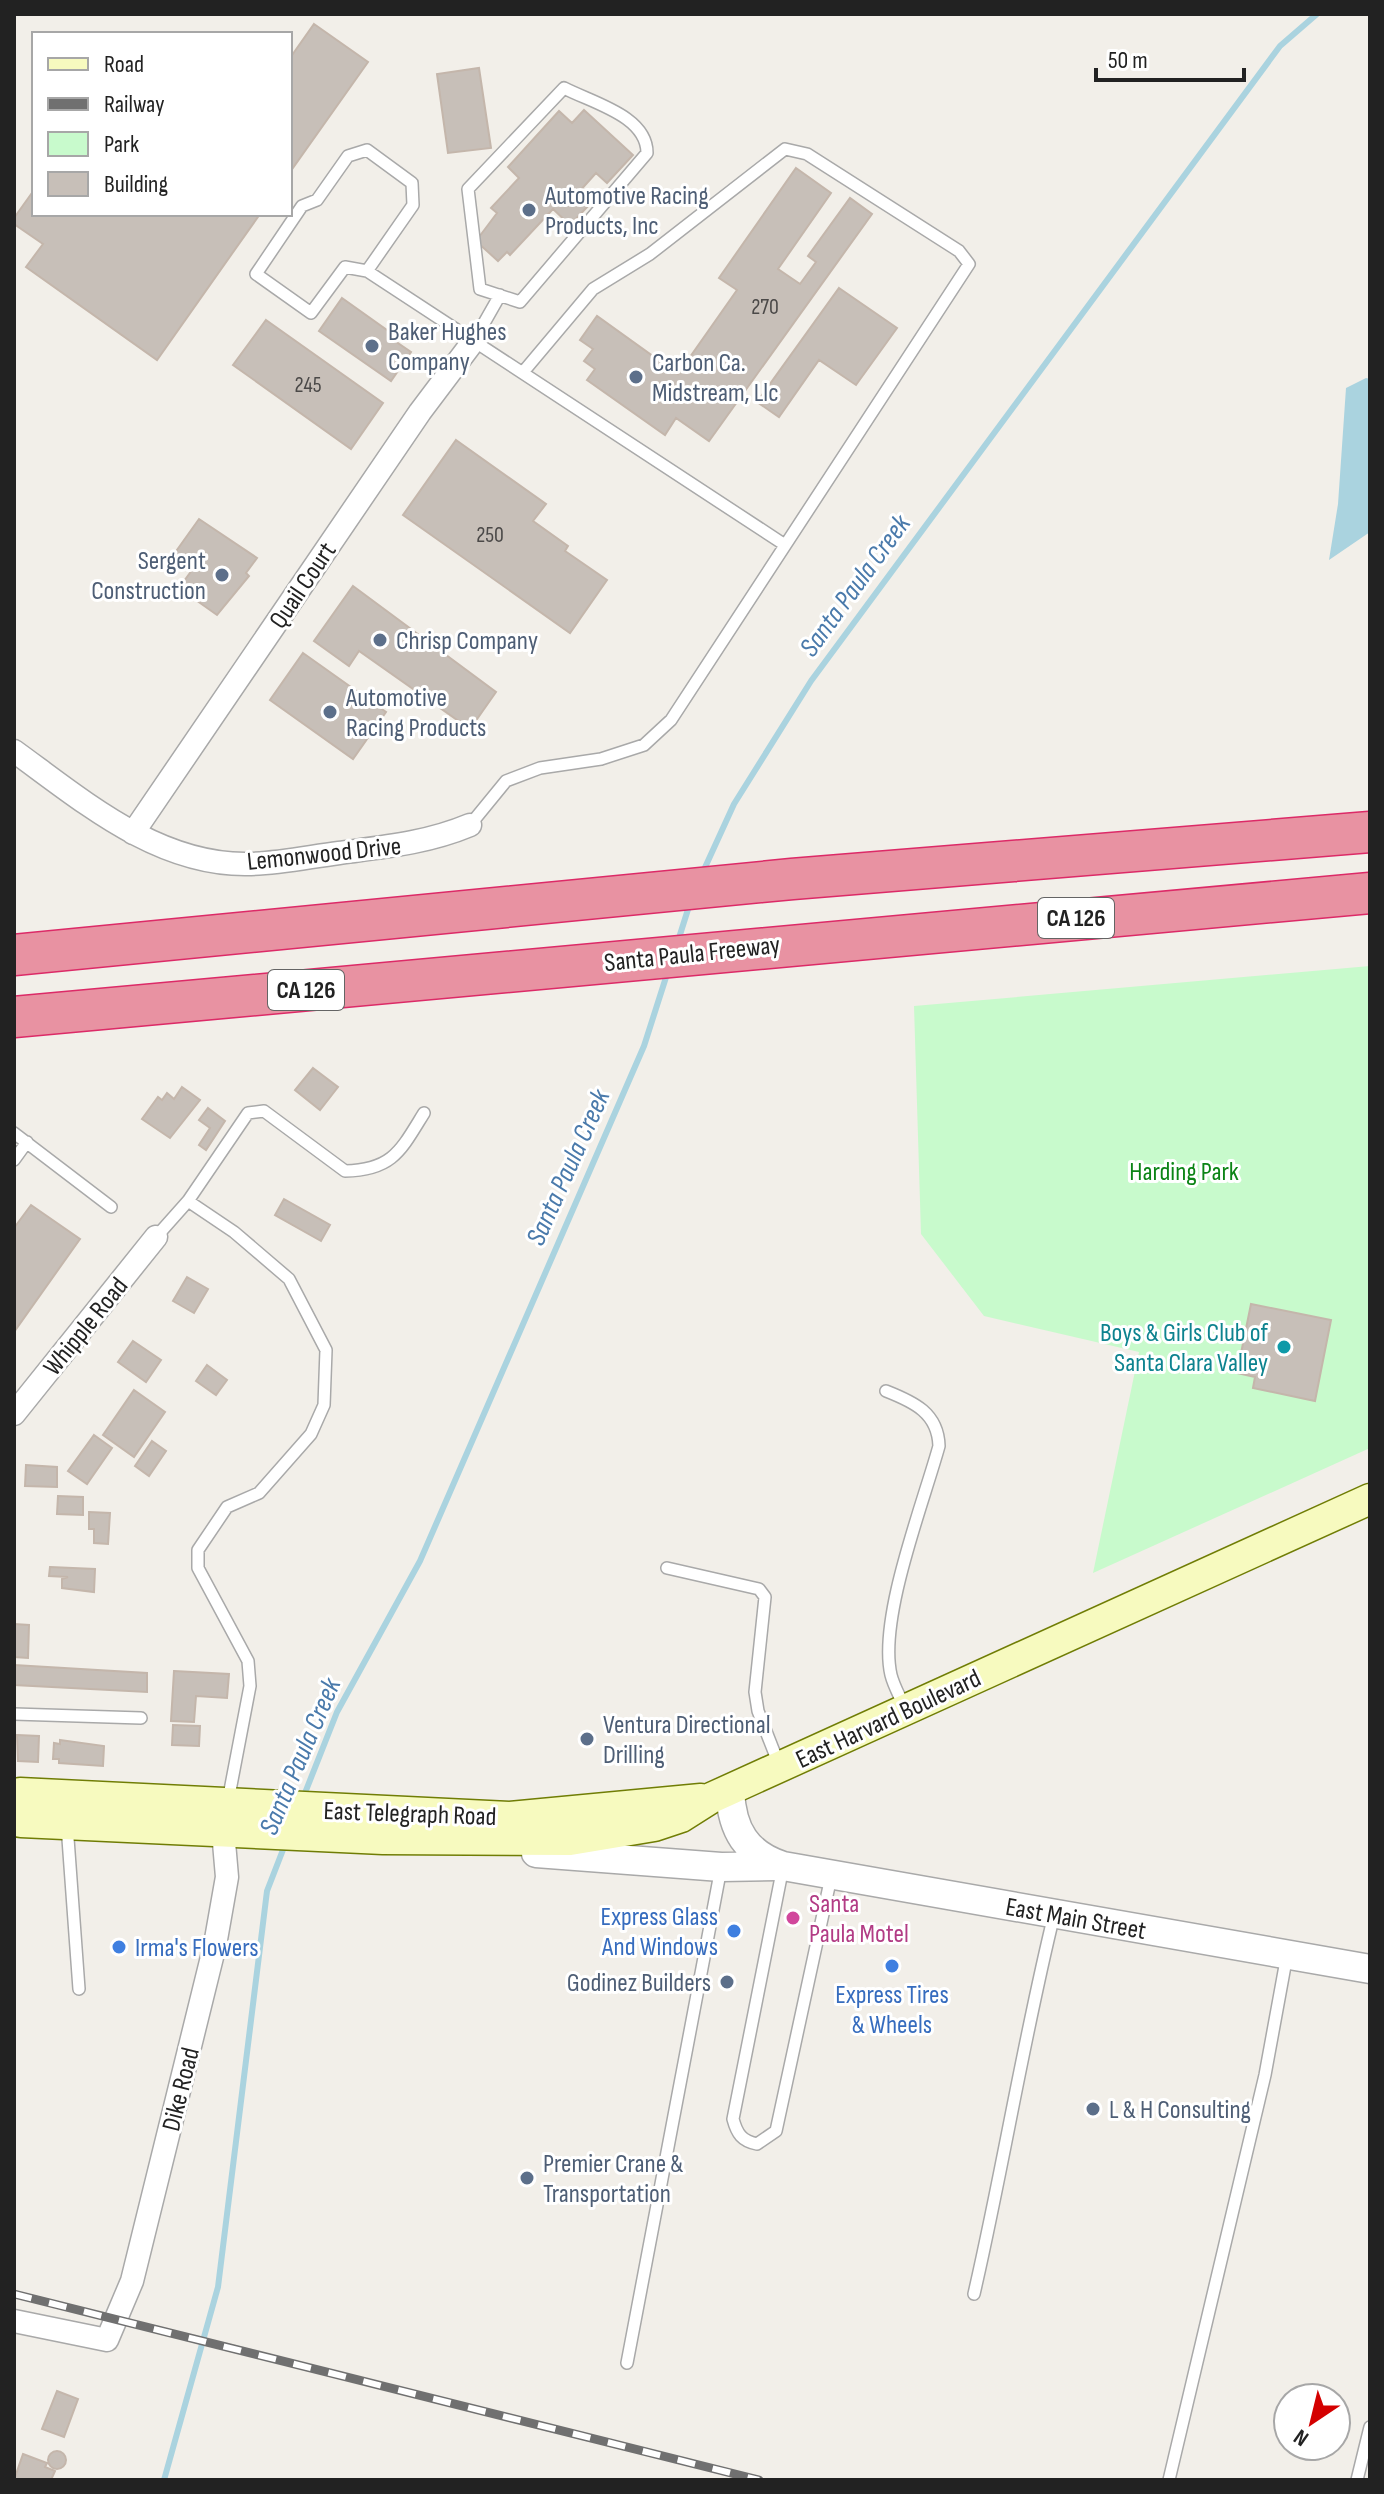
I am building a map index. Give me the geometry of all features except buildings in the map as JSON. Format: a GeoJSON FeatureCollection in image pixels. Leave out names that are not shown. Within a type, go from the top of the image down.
{"type":"FeatureCollection","features":[{"type":"Feature","properties":{"kind":"highway","name":"CA 126"},"geometry":{"type":"LineString","coordinates":[[14,955],[792,879],[1370,832]]}},
{"type":"Feature","properties":{"kind":"highway","name":"Santa Paula Freeway"},"geometry":{"type":"LineString","coordinates":[[14,1017],[782,944],[1370,893]]}},
{"type":"Feature","properties":{"kind":"main road","name":"East Harvard Boulevard"},"geometry":{"type":"LineString","coordinates":[[384,1826],[598,1838],[681,1817],[780,1767],[1370,1499]]}},
{"type":"Feature","properties":{"kind":"main road","name":"East Telegraph Road"},"geometry":{"type":"LineString","coordinates":[[14,1798],[20,1793],[236,1819],[384,1826]]}},
{"type":"Feature","properties":{"kind":"main road","name":"East Telegraph Road"},"geometry":{"type":"LineString","coordinates":[[14,1817],[21,1822],[67,1824],[236,1819]]}},
{"type":"Feature","properties":{"kind":"street","name":"Quail Court"},"geometry":{"type":"LineString","coordinates":[[133,833],[420,412],[475,339]]}},
{"type":"Feature","properties":{"kind":"street","name":"Lemonwood Drive"},"geometry":{"type":"LineString","coordinates":[[14,751],[133,833],[195,858],[247,864],[433,841],[470,825]]}},
{"type":"Feature","properties":{"kind":"street","name":"Whipple Road"},"geometry":{"type":"LineString","coordinates":[[14,1414],[156,1237]]}},
{"type":"Feature","properties":{"kind":"street","name":"East Main Street"},"geometry":{"type":"LineString","coordinates":[[720,1795],[739,1836],[758,1855],[783,1866]]}},
{"type":"Feature","properties":{"kind":"street","name":"Dike Road"},"geometry":{"type":"LineString","coordinates":[[14,2321],[107,2340],[132,2281],[215,1945],[236,1819]]}},
{"type":"Feature","properties":{"kind":"street","name":"East Telegraph Road"},"geometry":{"type":"LineString","coordinates":[[384,1826],[648,1859]]}},
{"type":"Feature","properties":{"kind":"street","name":"East Main Street"},"geometry":{"type":"LineString","coordinates":[[648,1859],[721,1867],[783,1866],[1370,1969]]}},
{"type":"Feature","properties":{"kind":"lane"},"geometry":{"type":"LineString","coordinates":[[564,88],[639,126],[647,137],[647,153],[609,200],[520,302],[500,295],[480,289],[468,189],[564,88]]}},
{"type":"Feature","properties":{"kind":"lane"},"geometry":{"type":"LineString","coordinates":[[470,825],[506,781],[540,768],[601,759],[644,745],[671,720],[969,264],[959,251],[807,154],[785,149],[650,254],[593,289],[524,371]]}},
{"type":"Feature","properties":{"kind":"lane"},"geometry":{"type":"LineString","coordinates":[[367,271],[413,205],[412,183],[367,150],[348,156],[317,200],[302,206],[256,274],[311,313],[345,267],[367,271],[524,371],[785,545]]}},
{"type":"Feature","properties":{"kind":"lane"},"geometry":{"type":"LineString","coordinates":[[475,339],[500,295]]}},
{"type":"Feature","properties":{"kind":"lane"},"geometry":{"type":"LineString","coordinates":[[156,1237],[188,1201],[248,1113],[264,1111],[345,1171],[386,1163],[399,1154],[424,1113]]}},
{"type":"Feature","properties":{"kind":"lane"},"geometry":{"type":"LineString","coordinates":[[14,1133],[111,1207]]}},
{"type":"Feature","properties":{"kind":"lane"},"geometry":{"type":"LineString","coordinates":[[14,1160],[27,1142]]}},
{"type":"Feature","properties":{"kind":"lane"},"geometry":{"type":"LineString","coordinates":[[188,1201],[234,1232],[289,1279],[326,1350],[324,1405],[311,1434],[259,1493],[227,1507],[198,1550],[198,1568],[248,1661],[250,1686],[236,1819]]}},
{"type":"Feature","properties":{"kind":"lane"},"geometry":{"type":"LineString","coordinates":[[886,1391],[913,1402],[928,1414],[939,1432],[939,1446],[892,1616],[891,1675],[906,1710]]}},
{"type":"Feature","properties":{"kind":"lane"},"geometry":{"type":"LineString","coordinates":[[667,1568],[759,1589],[765,1597],[755,1692],[758,1711],[780,1767]]}},
{"type":"Feature","properties":{"kind":"lane"},"geometry":{"type":"LineString","coordinates":[[14,1714],[141,1718]]}},
{"type":"Feature","properties":{"kind":"lane"},"geometry":{"type":"LineString","coordinates":[[67,1824],[79,1989]]}},
{"type":"Feature","properties":{"kind":"lane"},"geometry":{"type":"LineString","coordinates":[[783,1866],[733,2119],[737,2132],[747,2142],[757,2144],[776,2131],[831,1875]]}},
{"type":"Feature","properties":{"kind":"lane"},"geometry":{"type":"LineString","coordinates":[[627,2363],[721,1867]]}},
{"type":"Feature","properties":{"kind":"lane"},"geometry":{"type":"LineString","coordinates":[[974,2294],[998,2188],[1027,2027],[1054,1915]]}},
{"type":"Feature","properties":{"kind":"lane"},"geometry":{"type":"LineString","coordinates":[[1169,2480],[1265,2075],[1287,1954]]}},
{"type":"Feature","properties":{"kind":"lane"},"geometry":{"type":"LineString","coordinates":[[1357,2480],[1370,2427]]}},
{"type":"Feature","properties":{"kind":"green space","name":"Harding Park"},"geometry":{"type":"Polygon","coordinates":[[[1370,966],[1370,1448],[1093,1573],[1139,1352],[984,1316],[921,1234],[914,1006],[1370,966]]]}},
{"type":"Feature","properties":{"kind":"water"},"geometry":{"type":"Polygon","coordinates":[[[1370,379],[1370,532],[1329,560],[1338,504],[1346,388],[1370,379]]]}},
{"type":"Feature","properties":{"kind":"waterway","name":"Santa Paula Creek"},"geometry":{"type":"LineString","coordinates":[[702,874],[734,804],[811,681],[1280,46],[1317,14]]}},
{"type":"Feature","properties":{"kind":"waterway","name":"Santa Paula Creek"},"geometry":{"type":"LineString","coordinates":[[678,941],[690,903]]}},
{"type":"Feature","properties":{"kind":"waterway","name":"Santa Paula Creek"},"geometry":{"type":"LineString","coordinates":[[303,1798],[337,1712],[420,1561],[644,1046],[668,971]]}},
{"type":"Feature","properties":{"kind":"waterway","name":"Santa Paula Creek"},"geometry":{"type":"LineString","coordinates":[[164,2480],[218,2287],[267,1891],[286,1842]]}},
{"type":"Feature","properties":{"kind":"railway"},"geometry":{"type":"LineString","coordinates":[[14,2294],[759,2480]]}},
{"type":"Feature","properties":{"kind":"place","name":"Automotive Racing Products, Inc"},"geometry":{"type":"Point","coordinates":[529,210]}},
{"type":"Feature","properties":{"kind":"place","name":"Baker Hughes Company"},"geometry":{"type":"Point","coordinates":[372,346]}},
{"type":"Feature","properties":{"kind":"place","name":"Carbon Ca. Midstream, Llc"},"geometry":{"type":"Point","coordinates":[636,377]}},
{"type":"Feature","properties":{"kind":"place","name":"Sergent Construction"},"geometry":{"type":"Point","coordinates":[222,575]}},
{"type":"Feature","properties":{"kind":"place","name":"Chrisp Company"},"geometry":{"type":"Point","coordinates":[380,640]}},
{"type":"Feature","properties":{"kind":"place","name":"Automotive Racing Products"},"geometry":{"type":"Point","coordinates":[330,712]}},
{"type":"Feature","properties":{"kind":"place","name":"Boys & Girls Club of Santa Clara Valley"},"geometry":{"type":"Point","coordinates":[1284,1347]}},
{"type":"Feature","properties":{"kind":"place","name":"Ventura Directional Drilling"},"geometry":{"type":"Point","coordinates":[587,1739]}},
{"type":"Feature","properties":{"kind":"place","name":"Santa Paula Motel"},"geometry":{"type":"Point","coordinates":[793,1918]}},
{"type":"Feature","properties":{"kind":"place","name":"Express Glass And Windows"},"geometry":{"type":"Point","coordinates":[734,1931]}},
{"type":"Feature","properties":{"kind":"place","name":"Irma's Flowers"},"geometry":{"type":"Point","coordinates":[119,1947]}},
{"type":"Feature","properties":{"kind":"place","name":"Express Tires & Wheels"},"geometry":{"type":"Point","coordinates":[892,1966]}},
{"type":"Feature","properties":{"kind":"place","name":"Godinez Builders"},"geometry":{"type":"Point","coordinates":[727,1982]}},
{"type":"Feature","properties":{"kind":"place","name":"L & H Consulting"},"geometry":{"type":"Point","coordinates":[1093,2109]}},
{"type":"Feature","properties":{"kind":"place","name":"Premier Crane & Transportation"},"geometry":{"type":"Point","coordinates":[527,2178]}}]}
